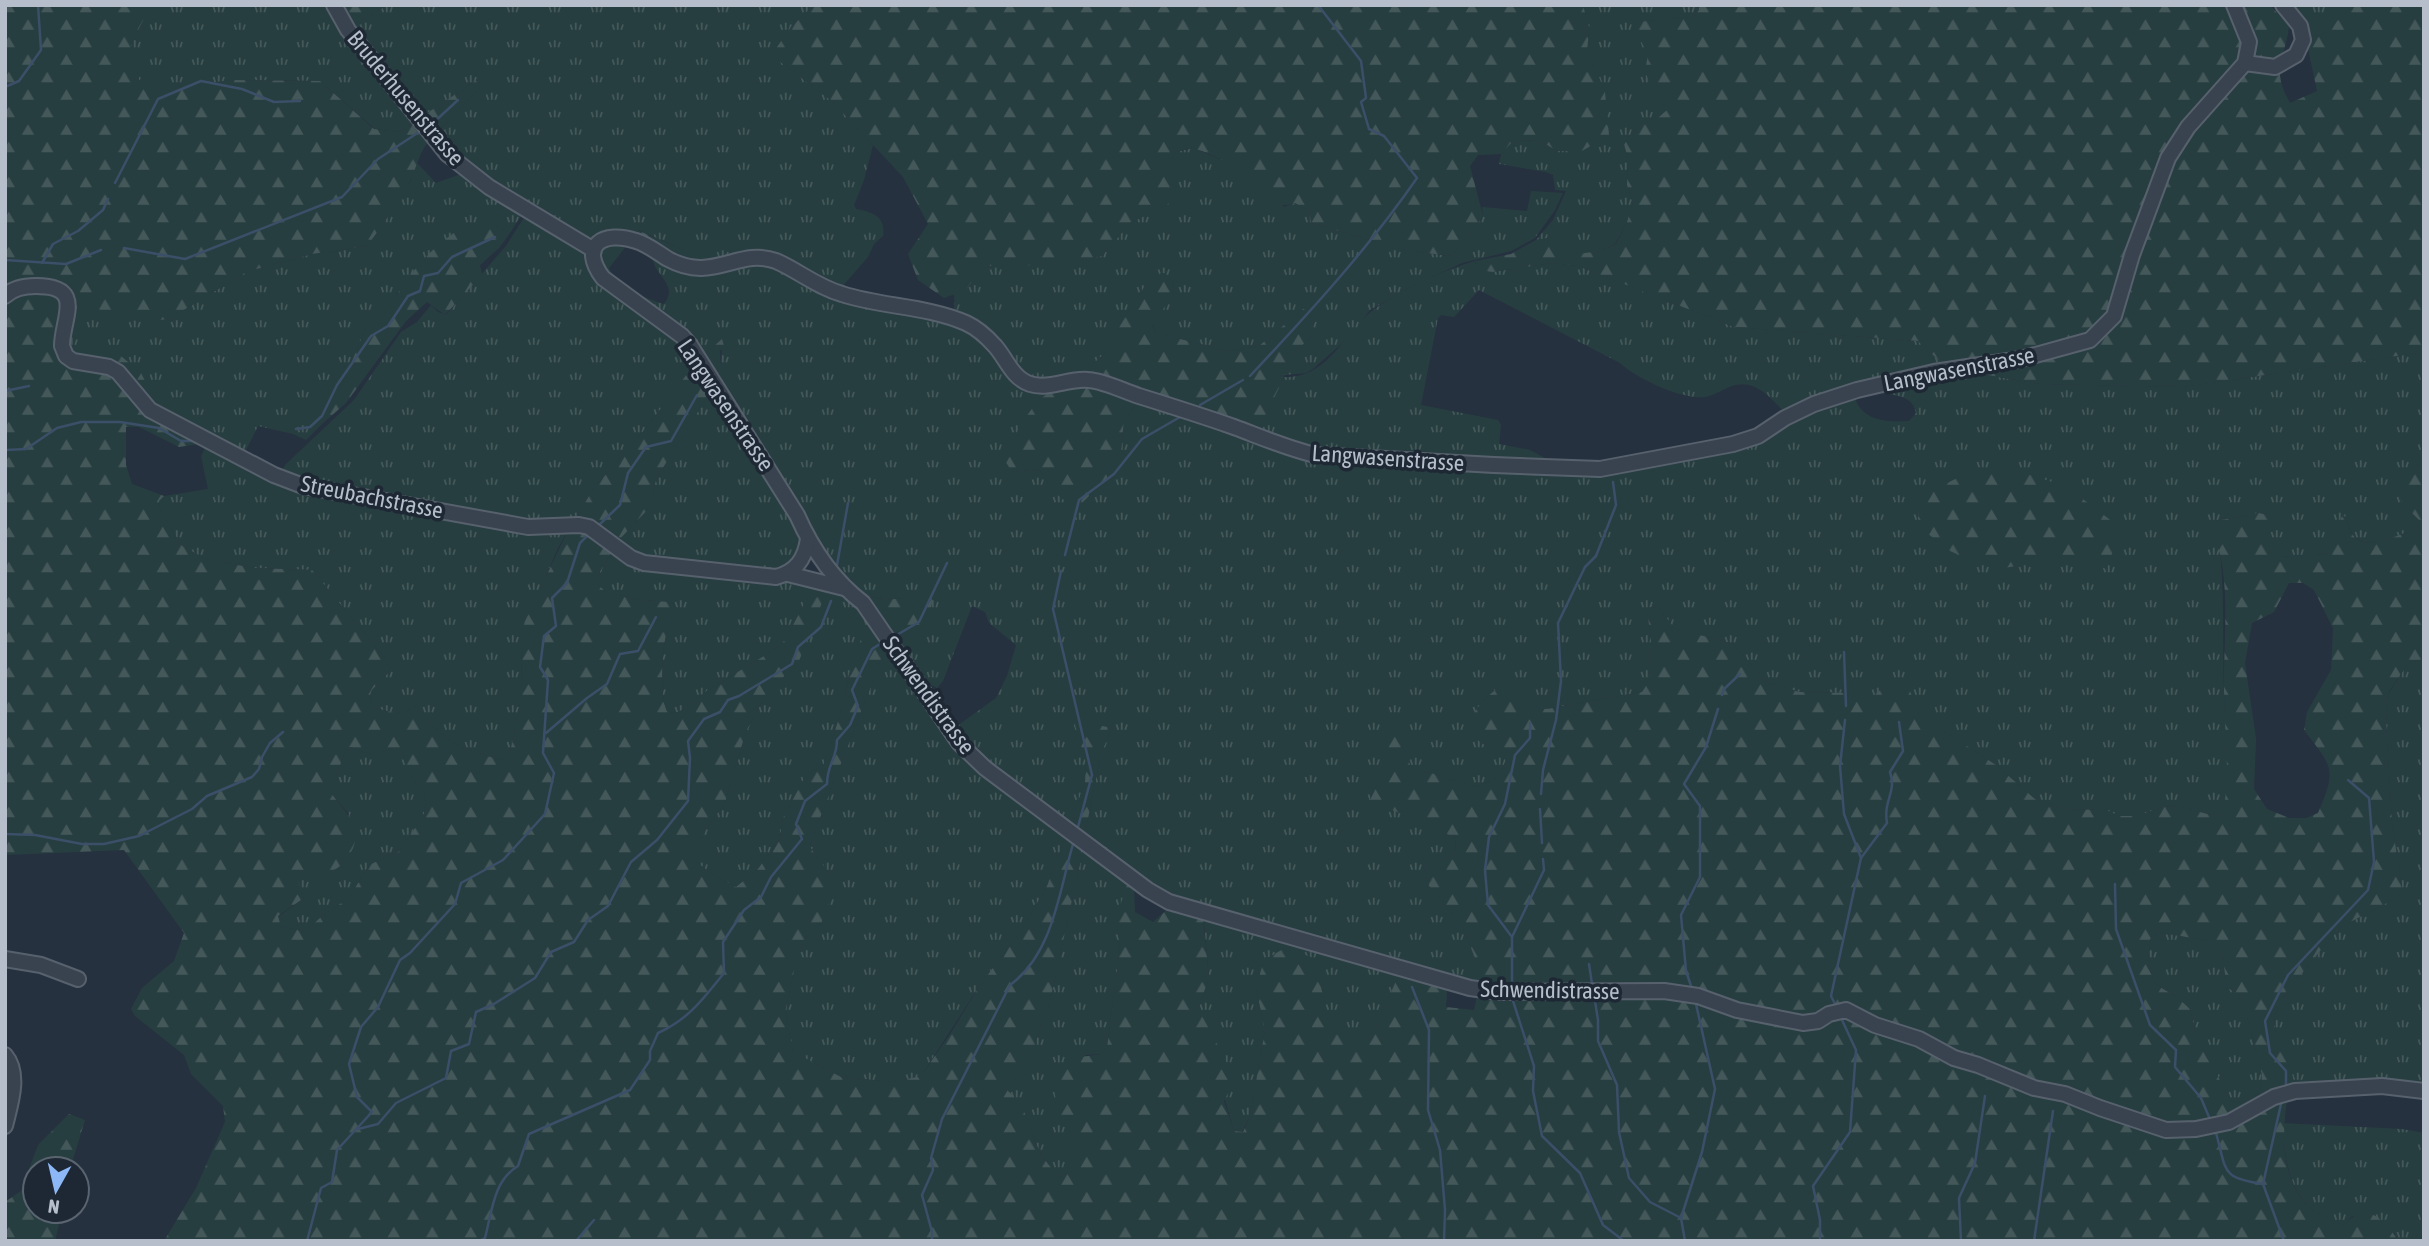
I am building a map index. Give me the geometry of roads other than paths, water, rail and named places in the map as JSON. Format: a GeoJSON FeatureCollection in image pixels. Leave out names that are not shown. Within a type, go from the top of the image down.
{"type":"FeatureCollection","features":[{"type":"Feature","properties":{"kind":"street","name":"Bruderhusenstrasse"},"geometry":{"type":"LineString","coordinates":[[334,5],[348,30],[447,154],[488,187],[592,249]]}},
{"type":"Feature","properties":{"kind":"street"},"geometry":{"type":"LineString","coordinates":[[2235,7],[2249,42],[2245,63],[2275,67],[2296,55],[2303,40],[2300,26],[2283,5]]}},
{"type":"Feature","properties":{"kind":"street","name":"Langwasenstrasse"},"geometry":{"type":"LineString","coordinates":[[808,540],[797,515],[690,345],[682,336],[603,278],[595,268],[592,249],[598,243],[621,238],[637,241],[677,264],[696,269],[720,267],[752,258],[774,261],[814,284],[844,295],[967,323],[989,340],[1013,371],[1027,383],[1041,386],[1088,380],[1163,402],[1286,448],[1315,455],[1494,466],[1600,469],[1733,444],[1758,436],[1814,404],[1857,390],[1934,372],[2021,359],[2090,340],[2114,316],[2132,255],[2168,158],[2188,127],[2245,63]]}},
{"type":"Feature","properties":{"kind":"street","name":"Streubachstrasse"},"geometry":{"type":"LineString","coordinates":[[5,296],[14,289],[21,288],[43,286],[56,289],[64,295],[68,306],[62,346],[69,359],[80,364],[114,369],[150,410],[274,475],[303,486],[528,527],[589,527],[631,558],[644,564],[776,577],[788,574],[844,588]]}},
{"type":"Feature","properties":{"kind":"street"},"geometry":{"type":"LineString","coordinates":[[788,574],[806,553],[808,540]]}},
{"type":"Feature","properties":{"kind":"street","name":"Schwendistrasse"},"geometry":{"type":"LineString","coordinates":[[808,540],[844,588],[863,603],[959,743],[985,768],[1148,890],[1169,902],[1192,910],[1470,988],[1489,991],[1664,991],[1698,996],[1737,1010],[1803,1023],[1818,1021],[1829,1014],[1846,1010],[1875,1025],[1919,1039],[1954,1058],[2166,1130],[2196,1129],[2229,1122],[2274,1097],[2295,1091],[2382,1086],[2424,1091]]}},
{"type":"Feature","properties":{"kind":"street"},"geometry":{"type":"LineString","coordinates":[[5,959],[41,965],[78,979]]}},
{"type":"Feature","properties":{"kind":"street"},"geometry":{"type":"LineString","coordinates":[[5,1055],[13,1069],[14,1082],[5,1126]]}},
{"type":"Feature","properties":{"kind":"waterway"},"geometry":{"type":"LineString","coordinates":[[5,87],[19,81],[41,50],[38,5]]}},
{"type":"Feature","properties":{"kind":"waterway"},"geometry":{"type":"LineString","coordinates":[[1250,376],[1358,255],[1417,178],[1384,136],[1369,129],[1361,102],[1366,98],[1361,61],[1318,5]]}},
{"type":"Feature","properties":{"kind":"waterway"},"geometry":{"type":"LineString","coordinates":[[115,183],[158,99],[201,81],[242,89],[274,102],[300,101]]}},
{"type":"Feature","properties":{"kind":"waterway"},"geometry":{"type":"LineString","coordinates":[[433,123],[458,100]]}},
{"type":"Feature","properties":{"kind":"waterway"},"geometry":{"type":"LineString","coordinates":[[124,248],[185,259],[342,197],[378,159],[419,132]]}},
{"type":"Feature","properties":{"kind":"waterway"},"geometry":{"type":"LineString","coordinates":[[42,263],[53,244],[78,231],[103,210],[108,199]]}},
{"type":"Feature","properties":{"kind":"waterway"},"geometry":{"type":"LineString","coordinates":[[296,429],[310,427],[322,416],[337,385],[371,336],[388,326],[408,296],[420,291],[424,276],[438,273],[452,257],[495,237]]}},
{"type":"Feature","properties":{"kind":"waterway"},"geometry":{"type":"LineString","coordinates":[[5,260],[66,264],[101,250]]}},
{"type":"Feature","properties":{"kind":"waterway"},"geometry":{"type":"LineString","coordinates":[[1200,405],[1243,380]]}},
{"type":"Feature","properties":{"kind":"waterway"},"geometry":{"type":"LineString","coordinates":[[5,391],[29,386]]}},
{"type":"Feature","properties":{"kind":"waterway"},"geometry":{"type":"LineString","coordinates":[[600,524],[620,505],[628,473],[646,447],[671,441],[697,395]]}},
{"type":"Feature","properties":{"kind":"waterway"},"geometry":{"type":"LineString","coordinates":[[1065,555],[1079,500],[1114,474],[1142,439],[1180,417]]}},
{"type":"Feature","properties":{"kind":"waterway"},"geometry":{"type":"LineString","coordinates":[[5,450],[26,449],[57,428],[81,422],[120,422],[159,428],[181,441],[193,441]]}},
{"type":"Feature","properties":{"kind":"waterway"},"geometry":{"type":"LineString","coordinates":[[1541,794],[1543,770],[1556,720],[1561,681],[1558,623],[1585,567],[1596,556],[1616,505],[1613,482]]}},
{"type":"Feature","properties":{"kind":"waterway"},"geometry":{"type":"LineString","coordinates":[[837,565],[848,503]]}},
{"type":"Feature","properties":{"kind":"waterway"},"geometry":{"type":"LineString","coordinates":[[307,1241],[321,1188],[332,1182],[337,1150],[372,1112],[357,1097],[349,1064],[361,1027],[378,1007],[400,960],[410,953],[455,904],[461,883],[503,860],[545,814],[554,773],[543,753],[548,680],[540,667],[544,636],[556,626],[552,598],[567,583],[580,543],[587,536]]}},
{"type":"Feature","properties":{"kind":"waterway"},"geometry":{"type":"LineString","coordinates":[[895,636],[919,622],[947,563]]}},
{"type":"Feature","properties":{"kind":"waterway"},"geometry":{"type":"LineString","coordinates":[[1061,571],[1053,609],[1092,775],[1078,827]]}},
{"type":"Feature","properties":{"kind":"waterway"},"geometry":{"type":"LineString","coordinates":[[358,1129],[378,1124],[396,1103],[446,1078],[451,1051],[469,1044],[476,1012],[535,978],[551,952],[574,942],[588,920],[608,906],[631,862],[657,840],[688,801],[688,741],[704,719],[720,712],[728,700],[792,664],[798,647],[821,627],[831,601]]}},
{"type":"Feature","properties":{"kind":"waterway"},"geometry":{"type":"LineString","coordinates":[[546,733],[607,684],[620,654],[638,651],[656,617]]}},
{"type":"Feature","properties":{"kind":"waterway"},"geometry":{"type":"LineString","coordinates":[[479,1241],[485,1238],[498,1189],[503,1180],[518,1166],[529,1134],[630,1090],[650,1060],[650,1051],[658,1033],[687,1015],[724,973],[723,942],[744,910],[761,897],[771,877],[802,839],[796,824],[805,801],[827,784],[837,740],[850,725],[858,706],[852,690],[872,649],[880,644]]}},
{"type":"Feature","properties":{"kind":"waterway"},"geometry":{"type":"LineString","coordinates":[[1844,652],[1846,706]]}},
{"type":"Feature","properties":{"kind":"waterway"},"geometry":{"type":"LineString","coordinates":[[1722,695],[1724,689],[1740,674]]}},
{"type":"Feature","properties":{"kind":"waterway"},"geometry":{"type":"LineString","coordinates":[[1691,986],[1686,971],[1681,915],[1700,877],[1700,806],[1684,784],[1706,747],[1718,709]]}},
{"type":"Feature","properties":{"kind":"waterway"},"geometry":{"type":"LineString","coordinates":[[1845,720],[1840,766],[1844,814],[1861,858]]}},
{"type":"Feature","properties":{"kind":"waterway"},"geometry":{"type":"LineString","coordinates":[[1835,1004],[1831,996],[1861,858],[1887,823],[1892,785],[1890,772],[1903,751],[1899,722]]}},
{"type":"Feature","properties":{"kind":"waterway"},"geometry":{"type":"LineString","coordinates":[[1512,937],[1488,905],[1485,870],[1489,837],[1505,804],[1515,755],[1530,738],[1530,723]]}},
{"type":"Feature","properties":{"kind":"waterway"},"geometry":{"type":"LineString","coordinates":[[5,834],[35,835],[82,844],[104,844],[139,836],[192,809],[207,796],[252,777],[259,769],[270,743],[283,732]]}},
{"type":"Feature","properties":{"kind":"waterway"},"geometry":{"type":"LineString","coordinates":[[2286,1085],[2286,1071],[2270,1053],[2265,1021],[2288,975],[2368,890],[2374,862],[2369,798],[2348,780]]}},
{"type":"Feature","properties":{"kind":"waterway"},"geometry":{"type":"LineString","coordinates":[[1540,809],[1542,843]]}},
{"type":"Feature","properties":{"kind":"waterway"},"geometry":{"type":"LineString","coordinates":[[932,1241],[922,1195],[933,1170],[931,1158],[942,1119],[1010,985],[1036,957],[1045,939],[1073,844]]}},
{"type":"Feature","properties":{"kind":"waterway"},"geometry":{"type":"LineString","coordinates":[[1512,982],[1512,937],[1544,870],[1543,859]]}},
{"type":"Feature","properties":{"kind":"waterway"},"geometry":{"type":"LineString","coordinates":[[2115,884],[2116,929],[2150,1025],[2176,1050],[2175,1067],[2201,1098],[2209,1117]]}},
{"type":"Feature","properties":{"kind":"waterway"},"geometry":{"type":"LineString","coordinates":[[1589,964],[1592,984]]}},
{"type":"Feature","properties":{"kind":"waterway"},"geometry":{"type":"LineString","coordinates":[[1412,987],[1429,1030],[1428,1110],[1440,1150],[1445,1210],[1444,1241]]}},
{"type":"Feature","properties":{"kind":"waterway"},"geometry":{"type":"LineString","coordinates":[[1513,1001],[1534,1066],[1533,1091],[1542,1136],[1580,1173],[1603,1225],[1624,1241]]}},
{"type":"Feature","properties":{"kind":"waterway"},"geometry":{"type":"LineString","coordinates":[[1595,1001],[1598,1041],[1617,1085],[1619,1132],[1629,1178],[1650,1202],[1681,1218]]}},
{"type":"Feature","properties":{"kind":"waterway"},"geometry":{"type":"LineString","coordinates":[[1685,1241],[1681,1218],[1702,1152],[1715,1089],[1696,1004]]}},
{"type":"Feature","properties":{"kind":"waterway"},"geometry":{"type":"LineString","coordinates":[[1820,1241],[1820,1220],[1813,1186],[1850,1132],[1856,1050],[1842,1020]]}},
{"type":"Feature","properties":{"kind":"waterway"},"geometry":{"type":"LineString","coordinates":[[1961,1241],[1959,1198],[1975,1163],[1985,1096]]}},
{"type":"Feature","properties":{"kind":"waterway"},"geometry":{"type":"LineString","coordinates":[[2281,1104],[2263,1184],[2284,1241]]}},
{"type":"Feature","properties":{"kind":"waterway"},"geometry":{"type":"LineString","coordinates":[[2034,1241],[2053,1111]]}},
{"type":"Feature","properties":{"kind":"waterway"},"geometry":{"type":"LineString","coordinates":[[2216,1133],[2224,1164],[2232,1175],[2263,1184]]}},
{"type":"Feature","properties":{"kind":"waterway"},"geometry":{"type":"LineString","coordinates":[[576,1241],[594,1220]]}}]}
